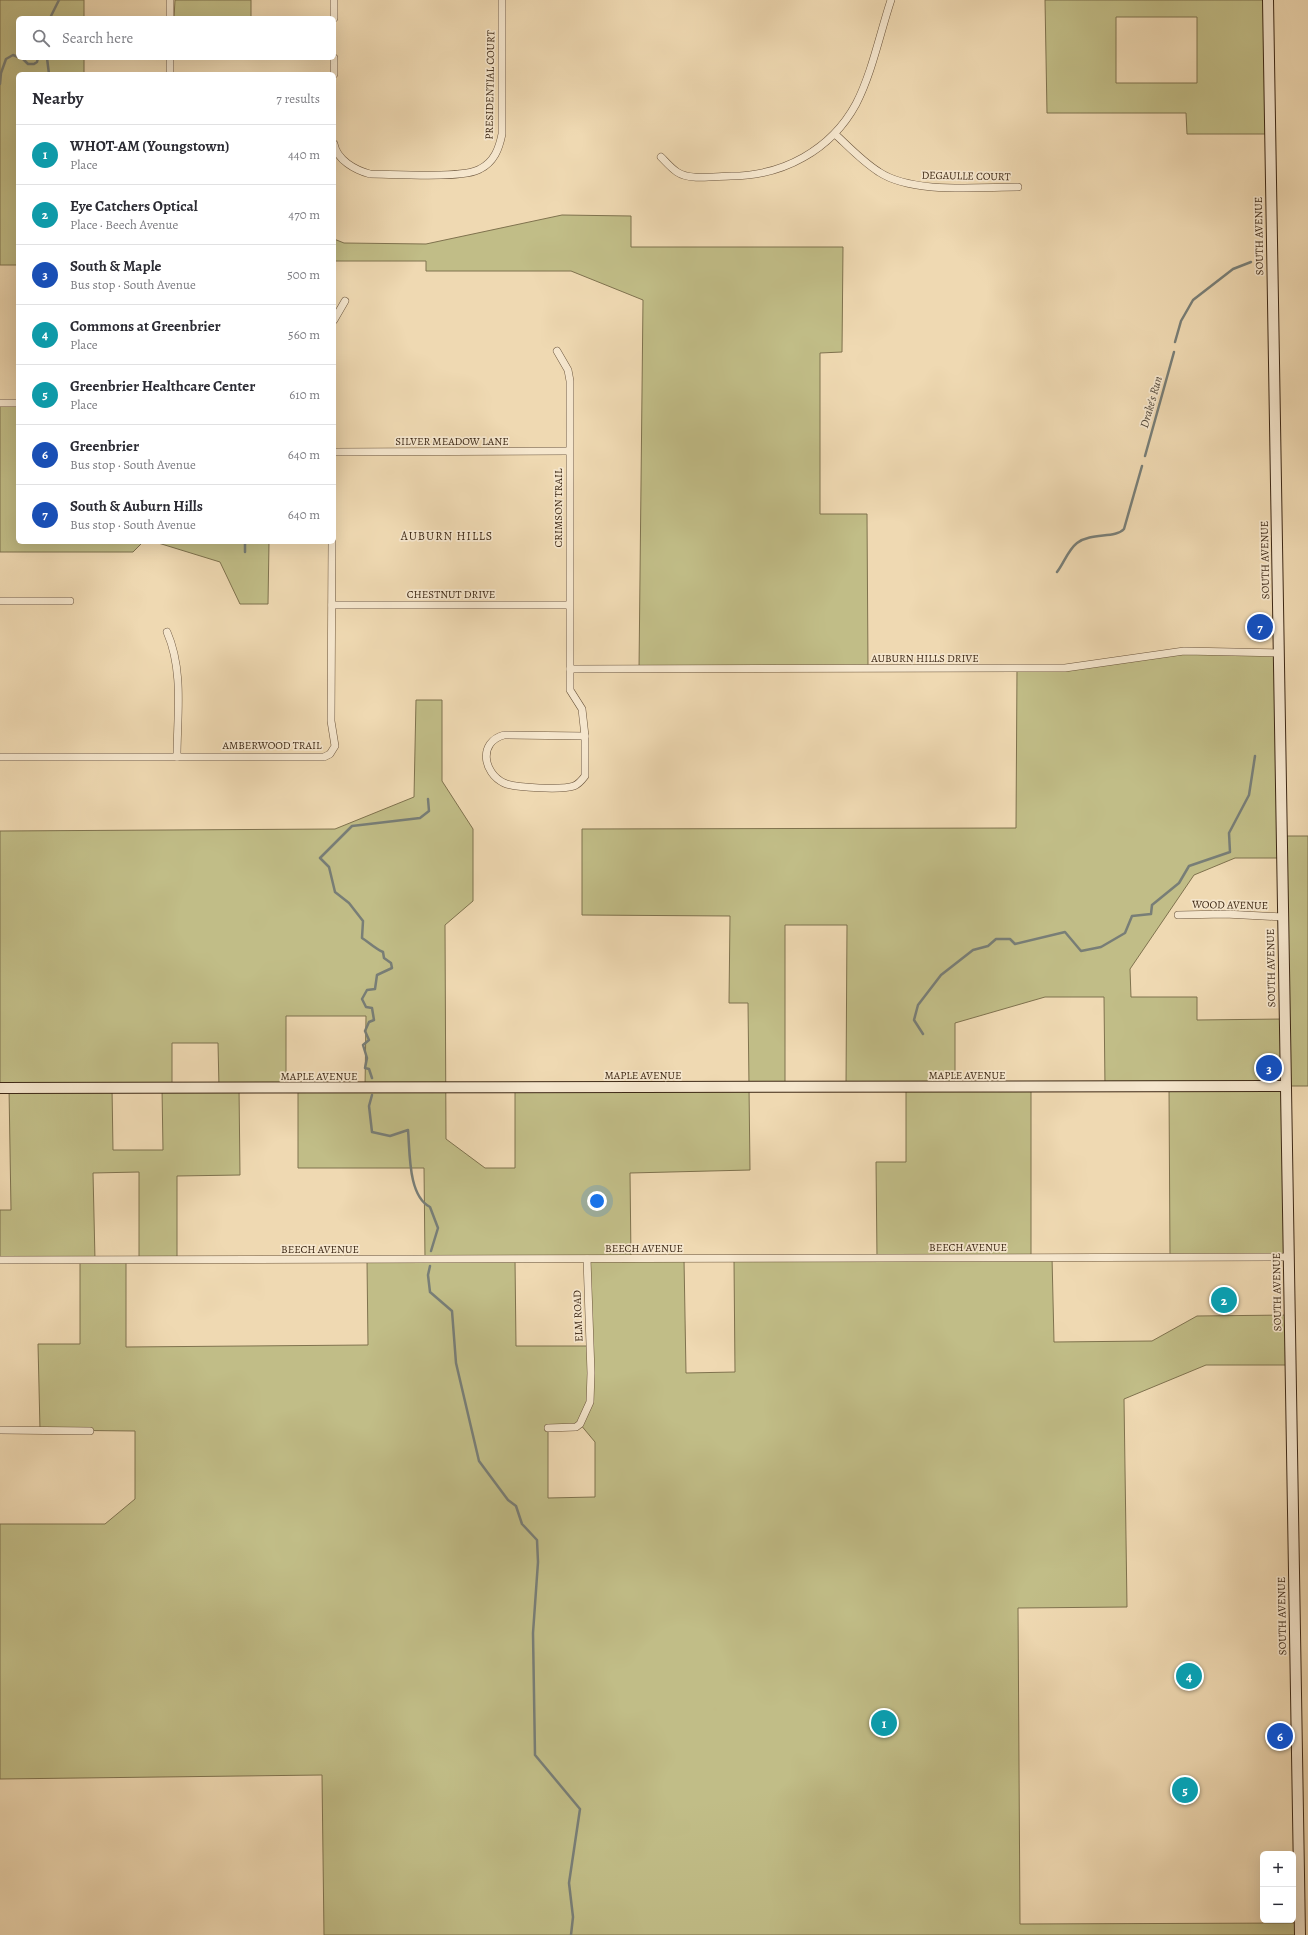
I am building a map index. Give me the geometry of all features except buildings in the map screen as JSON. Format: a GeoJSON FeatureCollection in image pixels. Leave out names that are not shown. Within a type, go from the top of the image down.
{"type":"FeatureCollection","features":[{"type":"Feature","properties":{"kind":"main road","name":"SOUTH AVENUE"},"geometry":{"type":"LineString","coordinates":[[1268,0],[1288,1257],[1304,1923],[1300,1935]]}},
{"type":"Feature","properties":{"kind":"main road","name":"MAPLE AVENUE"},"geometry":{"type":"LineString","coordinates":[[0,1088],[1285,1086]]}},
{"type":"Feature","properties":{"kind":"street"},"geometry":{"type":"LineString","coordinates":[[170,0],[170,16]]}},
{"type":"Feature","properties":{"kind":"street"},"geometry":{"type":"LineString","coordinates":[[334,0],[334,16]]}},
{"type":"Feature","properties":{"kind":"street","name":"PRESIDENTIAL COURT"},"geometry":{"type":"LineString","coordinates":[[336,150],[342,159],[360,171],[370,174],[463,174],[480,170],[489,163],[497,152],[502,134],[502,0]]}},
{"type":"Feature","properties":{"kind":"street"},"geometry":{"type":"LineString","coordinates":[[661,157],[678,173],[691,176],[754,175],[777,170],[798,161],[821,146],[835,134],[849,116],[862,89],[891,0]]}},
{"type":"Feature","properties":{"kind":"street"},"geometry":{"type":"LineString","coordinates":[[170,60],[170,72]]}},
{"type":"Feature","properties":{"kind":"street"},"geometry":{"type":"LineString","coordinates":[[334,60],[334,72]]}},
{"type":"Feature","properties":{"kind":"street","name":"DEGAULLE COURT"},"geometry":{"type":"LineString","coordinates":[[835,134],[880,173],[901,183],[926,187],[1018,187]]}},
{"type":"Feature","properties":{"kind":"street"},"geometry":{"type":"LineString","coordinates":[[336,317],[345,301]]}},
{"type":"Feature","properties":{"kind":"street","name":"CRIMSON TRAIL"},"geometry":{"type":"LineString","coordinates":[[557,351],[568,370],[570,381],[570,690],[582,710],[585,736],[586,770],[581,781],[576,786],[565,788],[511,786],[496,778],[489,765],[486,752],[493,739],[518,735],[585,736]]}},
{"type":"Feature","properties":{"kind":"street"},"geometry":{"type":"LineString","coordinates":[[0,403],[16,403]]}},
{"type":"Feature","properties":{"kind":"street","name":"SILVER MEADOW LANE"},"geometry":{"type":"LineString","coordinates":[[336,452],[569,452]]}},
{"type":"Feature","properties":{"kind":"street","name":"AMBERWOOD TRAIL"},"geometry":{"type":"LineString","coordinates":[[0,757],[324,757],[330,754],[335,746],[331,721],[332,544]]}},
{"type":"Feature","properties":{"kind":"street"},"geometry":{"type":"LineString","coordinates":[[0,601],[70,601]]}},
{"type":"Feature","properties":{"kind":"street","name":"CHESTNUT DRIVE"},"geometry":{"type":"LineString","coordinates":[[332,605],[569,605]]}},
{"type":"Feature","properties":{"kind":"street"},"geometry":{"type":"LineString","coordinates":[[167,632],[177,663],[177,757]]}},
{"type":"Feature","properties":{"kind":"street","name":"AUBURN HILLS DRIVE"},"geometry":{"type":"LineString","coordinates":[[570,669],[1065,668],[1184,651],[1278,653]]}},
{"type":"Feature","properties":{"kind":"street","name":"WOOD AVENUE"},"geometry":{"type":"LineString","coordinates":[[1178,915],[1224,914],[1282,917]]}},
{"type":"Feature","properties":{"kind":"street","name":"BEECH AVENUE"},"geometry":{"type":"LineString","coordinates":[[0,1260],[1288,1257]]}},
{"type":"Feature","properties":{"kind":"street","name":"ELM ROAD"},"geometry":{"type":"LineString","coordinates":[[548,1428],[576,1427],[580,1424],[590,1402],[591,1373],[587,1259]]}},
{"type":"Feature","properties":{"kind":"street"},"geometry":{"type":"LineString","coordinates":[[0,1430],[90,1431]]}},
{"type":"Feature","properties":{"kind":"shaded area"},"geometry":{"type":"Polygon","coordinates":[[[0,0],[84,0],[84,16],[16,16],[16,60],[84,60],[84,72],[16,72],[16,265],[0,265],[0,0]]]}},
{"type":"Feature","properties":{"kind":"shaded area"},"geometry":{"type":"Polygon","coordinates":[[[175,0],[251,0],[251,16],[174,16],[175,0]]]}},
{"type":"Feature","properties":{"kind":"shaded area"},"geometry":{"type":"Polygon","coordinates":[[[1045,0],[1268,0],[1270,134],[1187,134],[1186,113],[1047,113],[1045,0]],[[1116,17],[1116,83],[1197,83],[1197,17],[1116,17]]]}},
{"type":"Feature","properties":{"kind":"shaded area"},"geometry":{"type":"Polygon","coordinates":[[[562,215],[631,216],[631,247],[843,247],[842,352],[820,353],[820,514],[867,514],[868,669],[639,670],[643,300],[571,271],[426,271],[426,261],[336,261],[336,240],[344,243],[426,244],[562,215]]]}},
{"type":"Feature","properties":{"kind":"shaded area"},"geometry":{"type":"Polygon","coordinates":[[[0,403],[16,403],[16,544],[141,544],[133,552],[0,552],[0,403]]]}},
{"type":"Feature","properties":{"kind":"shaded area"},"geometry":{"type":"Polygon","coordinates":[[[162,544],[269,544],[268,604],[240,604],[220,562],[162,544]]]}},
{"type":"Feature","properties":{"kind":"shaded area"},"geometry":{"type":"Polygon","coordinates":[[[1184,651],[1278,653],[1282,836],[1308,836],[1308,1086],[1286,1086],[1288,1257],[1170,1257],[1169,1087],[1105,1087],[1104,997],[1045,997],[955,1023],[955,1087],[1031,1087],[1031,1257],[1052,1257],[1054,1342],[1152,1341],[1197,1316],[1289,1315],[1290,1365],[1206,1365],[1124,1399],[1127,1607],[1018,1608],[1020,1924],[1299,1923],[1300,1935],[324,1935],[322,1775],[0,1779],[0,1524],[105,1524],[135,1499],[135,1431],[40,1430],[38,1344],[80,1344],[80,1260],[0,1260],[0,1210],[11,1210],[9,1088],[0,1088],[0,831],[335,829],[414,797],[416,700],[442,700],[442,781],[473,829],[473,901],[445,925],[446,1139],[485,1168],[515,1168],[515,1087],[749,1087],[748,1003],[729,1003],[730,916],[582,915],[582,829],[1016,828],[1017,668],[1065,668],[1184,651]],[[1235,858],[1194,875],[1130,969],[1131,997],[1197,997],[1197,1020],[1284,1019],[1281,858],[1235,858]],[[785,925],[785,1087],[749,1087],[750,1170],[630,1173],[631,1259],[684,1259],[686,1373],[735,1372],[734,1259],[877,1258],[876,1162],[906,1162],[906,1087],[846,1087],[847,925],[785,925]],[[286,1016],[286,1088],[239,1088],[240,1175],[177,1176],[177,1260],[139,1260],[139,1172],[93,1173],[95,1260],[126,1260],[126,1347],[368,1345],[367,1260],[425,1259],[424,1168],[298,1168],[298,1088],[365,1088],[366,1016],[286,1016]],[[172,1043],[172,1088],[219,1088],[218,1043],[172,1043]],[[112,1088],[113,1150],[163,1150],[162,1088],[112,1088]],[[515,1259],[516,1346],[590,1346],[587,1259],[515,1259]],[[580,1424],[548,1429],[548,1498],[595,1497],[595,1442],[580,1424]]]}},
{"type":"Feature","properties":{"kind":"waterway"},"geometry":{"type":"LineString","coordinates":[[51,16],[59,0]]}},
{"type":"Feature","properties":{"kind":"waterway"},"geometry":{"type":"LineString","coordinates":[[0,84],[1,73],[6,59],[13,55],[16,56]]}},
{"type":"Feature","properties":{"kind":"waterway"},"geometry":{"type":"LineString","coordinates":[[24,60],[28,64],[34,64],[38,60]]}},
{"type":"Feature","properties":{"kind":"waterway"},"geometry":{"type":"LineString","coordinates":[[47,60],[49,72]]}},
{"type":"Feature","properties":{"kind":"waterway","name":"Drake's Run"},"geometry":{"type":"LineString","coordinates":[[1175,342],[1181,321],[1193,300],[1233,269],[1251,262]]}},
{"type":"Feature","properties":{"kind":"waterway","name":"Drake's Run"},"geometry":{"type":"LineString","coordinates":[[1145,456],[1174,352]]}},
{"type":"Feature","properties":{"kind":"waterway","name":"Drake's Run"},"geometry":{"type":"LineString","coordinates":[[1057,572],[1071,549],[1077,543],[1089,538],[1115,534],[1124,529],[1142,466]]}},
{"type":"Feature","properties":{"kind":"waterway"},"geometry":{"type":"LineString","coordinates":[[245,544],[245,552]]}},
{"type":"Feature","properties":{"kind":"waterway"},"geometry":{"type":"LineString","coordinates":[[923,1034],[914,1020],[918,1005],[941,975],[973,950],[988,946],[996,939],[1010,939],[1015,944],[1065,932],[1081,951],[1101,947],[1125,933],[1132,916],[1151,914],[1152,905],[1179,883],[1189,866],[1230,852],[1229,833],[1249,795],[1255,756]]}},
{"type":"Feature","properties":{"kind":"waterway"},"geometry":{"type":"LineString","coordinates":[[372,1078],[369,1069],[365,1068],[367,1058],[363,1045],[369,1040],[365,1031],[369,1022],[374,1020],[372,1008],[366,1007],[362,999],[367,990],[375,989],[377,975],[392,968],[391,963],[384,958],[383,952],[362,938],[363,921],[349,903],[335,892],[329,867],[320,858],[352,826],[420,818],[429,811],[428,799]]}},
{"type":"Feature","properties":{"kind":"waterway"},"geometry":{"type":"LineString","coordinates":[[372,1095],[369,1106],[372,1132],[390,1136],[408,1130],[410,1161],[414,1184],[423,1201],[430,1207],[438,1228],[431,1251]]}},
{"type":"Feature","properties":{"kind":"waterway"},"geometry":{"type":"LineString","coordinates":[[430,1266],[428,1275],[430,1292],[452,1311],[456,1363],[479,1461],[508,1500],[516,1506],[522,1524],[537,1540],[538,1562],[533,1633],[535,1755],[580,1809],[569,1883],[573,1917],[571,1935]]}},
{"type":"Feature","properties":{"kind":"place","name":"South & Auburn Hills"},"geometry":{"type":"Point","coordinates":[1260,627]}},
{"type":"Feature","properties":{"kind":"place","name":"South & Maple"},"geometry":{"type":"Point","coordinates":[1269,1068]}},
{"type":"Feature","properties":{"kind":"place","name":"Eye Catchers Optical"},"geometry":{"type":"Point","coordinates":[1224,1300]}},
{"type":"Feature","properties":{"kind":"place","name":"Commons at Greenbrier"},"geometry":{"type":"Point","coordinates":[1189,1676]}},
{"type":"Feature","properties":{"kind":"place","name":"WHOT-AM (Youngstown)"},"geometry":{"type":"Point","coordinates":[884,1723]}},
{"type":"Feature","properties":{"kind":"place","name":"Greenbrier"},"geometry":{"type":"Point","coordinates":[1280,1736]}},
{"type":"Feature","properties":{"kind":"place","name":"Greenbrier Healthcare Center"},"geometry":{"type":"Point","coordinates":[1185,1790]}},
{"type":"Feature","properties":{"kind":"district","name":"AUBURN HILLS"},"geometry":{"type":"Point","coordinates":[447,536]}}]}
